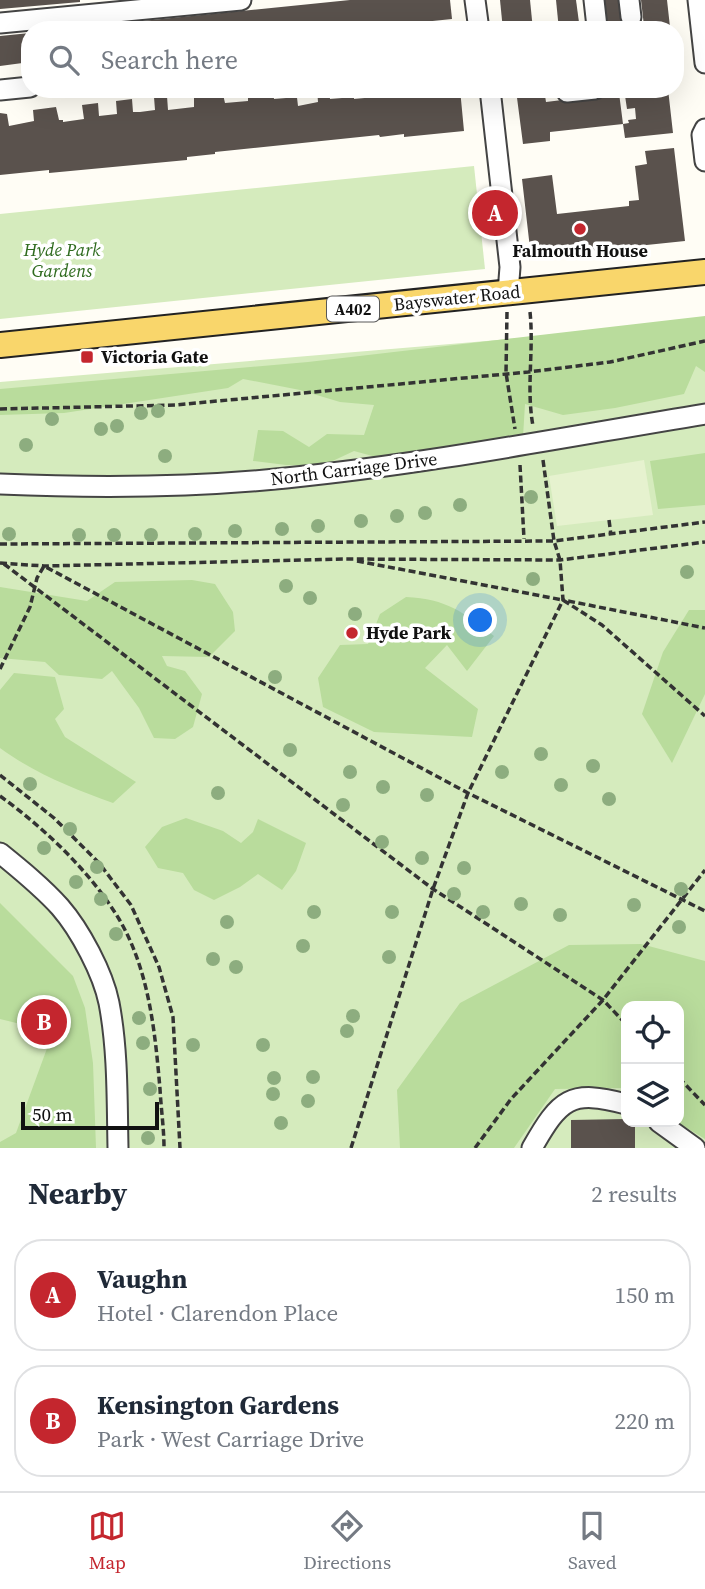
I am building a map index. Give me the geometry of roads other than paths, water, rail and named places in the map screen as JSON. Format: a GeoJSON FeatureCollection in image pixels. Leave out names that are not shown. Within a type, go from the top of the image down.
{"type":"FeatureCollection","features":[{"type":"Feature","properties":{"kind":"main road","name":"Bayswater Road"},"geometry":{"type":"LineString","coordinates":[[0,345],[705,272]]}},
{"type":"Feature","properties":{"kind":"street"},"geometry":{"type":"LineString","coordinates":[[86,0],[108,13]]}},
{"type":"Feature","properties":{"kind":"street"},"geometry":{"type":"LineString","coordinates":[[22,21],[241,0]]}},
{"type":"Feature","properties":{"kind":"street"},"geometry":{"type":"LineString","coordinates":[[475,0],[478,21]]}},
{"type":"Feature","properties":{"kind":"street"},"geometry":{"type":"LineString","coordinates":[[594,0],[596,21]]}},
{"type":"Feature","properties":{"kind":"street"},"geometry":{"type":"LineString","coordinates":[[698,0],[705,63]]}},
{"type":"Feature","properties":{"kind":"street"},"geometry":{"type":"LineString","coordinates":[[0,23],[21,21]]}},
{"type":"Feature","properties":{"kind":"street"},"geometry":{"type":"LineString","coordinates":[[0,90],[21,88]]}},
{"type":"Feature","properties":{"kind":"street"},"geometry":{"type":"LineString","coordinates":[[491,98],[510,267],[508,293]]}},
{"type":"Feature","properties":{"kind":"street"},"geometry":{"type":"LineString","coordinates":[[705,129],[702,135],[705,161]]}},
{"type":"Feature","properties":{"kind":"street","name":"North Carriage Drive"},"geometry":{"type":"LineString","coordinates":[[0,484],[149,487],[286,478],[517,448],[705,414]]}},
{"type":"Feature","properties":{"kind":"street"},"geometry":{"type":"LineString","coordinates":[[0,853],[61,908],[82,940],[100,977],[108,1002],[118,1148]]}},
{"type":"Feature","properties":{"kind":"street"},"geometry":{"type":"LineString","coordinates":[[533,1148],[555,1112],[568,1101],[585,1097],[621,1103]]}},
{"type":"Feature","properties":{"kind":"street"},"geometry":{"type":"LineString","coordinates":[[666,1127],[695,1148]]}},
{"type":"Feature","properties":{"kind":"place","name":"Vaughn"},"geometry":{"type":"Point","coordinates":[495,213]}},
{"type":"Feature","properties":{"kind":"place","name":"Falmouth House"},"geometry":{"type":"Point","coordinates":[580,229]}},
{"type":"Feature","properties":{"kind":"place","name":"Victoria Gate"},"geometry":{"type":"Point","coordinates":[87,357]}},
{"type":"Feature","properties":{"kind":"place","name":"Hyde Park"},"geometry":{"type":"Point","coordinates":[352,633]}},
{"type":"Feature","properties":{"kind":"place","name":"Kensington Gardens"},"geometry":{"type":"Point","coordinates":[44,1022]}},
{"type":"Feature","properties":{"kind":"park label","name":"Hyde Park Gardens"},"geometry":{"type":"Point","coordinates":[62,260]}}]}
